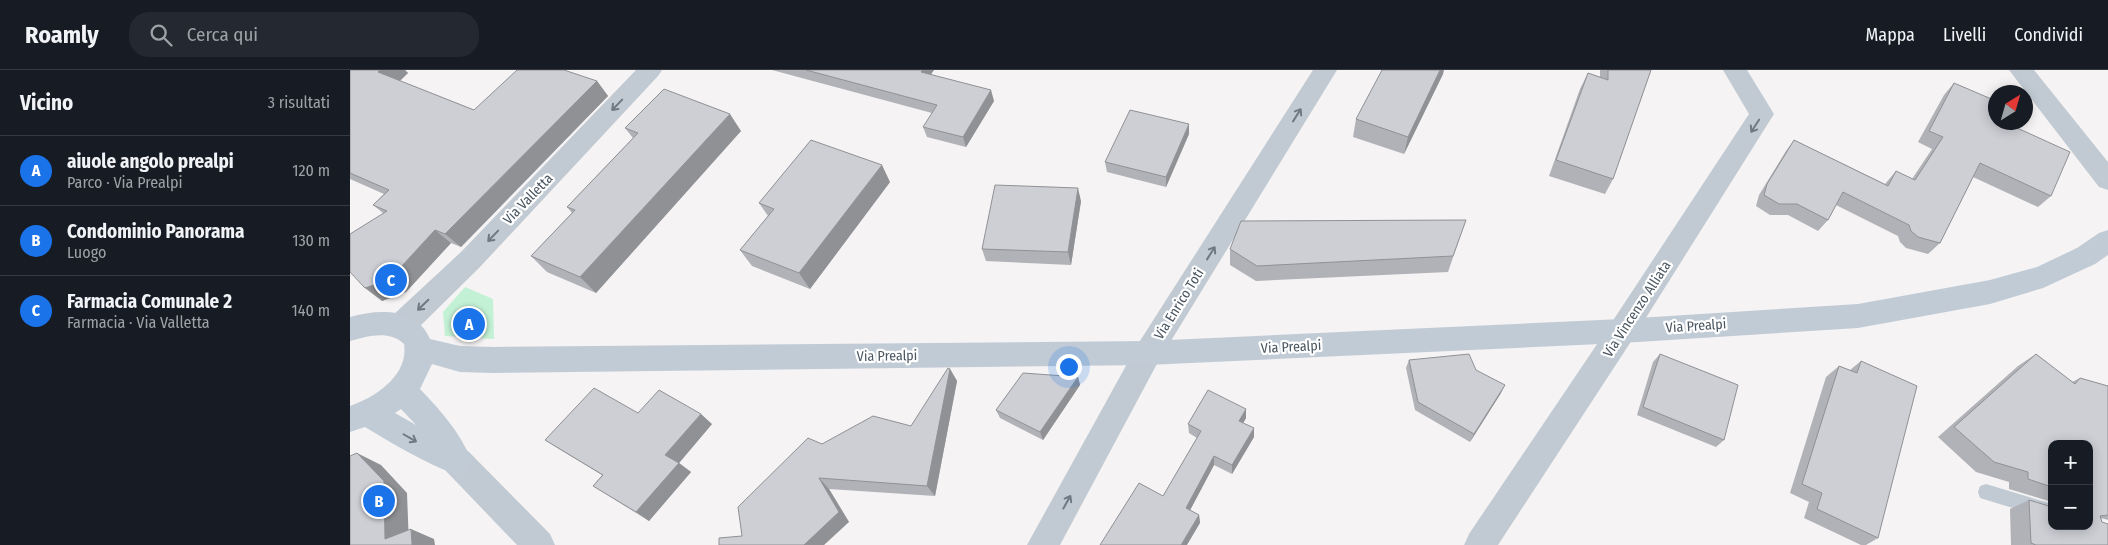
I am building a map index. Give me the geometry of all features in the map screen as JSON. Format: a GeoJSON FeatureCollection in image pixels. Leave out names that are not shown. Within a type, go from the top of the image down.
{"type":"FeatureCollection","features":[{"type":"Feature","properties":{"kind":"street","name":"Via Valletta"},"geometry":{"type":"LineString","coordinates":[[402,325],[470,260],[650,70]]}},
{"type":"Feature","properties":{"kind":"street","name":"Via Enrico Toti"},"geometry":{"type":"LineString","coordinates":[[1043,545],[1148,353],[1325,70]]}},
{"type":"Feature","properties":{"kind":"street","name":"Via Vincenzo Alliata"},"geometry":{"type":"LineString","coordinates":[[1480,545],[1622,331],[1762,114],[1736,70]]}},
{"type":"Feature","properties":{"kind":"street"},"geometry":{"type":"LineString","coordinates":[[2021,70],[2108,180]]}},
{"type":"Feature","properties":{"kind":"street","name":"Via Prealpi"},"geometry":{"type":"LineString","coordinates":[[419,348],[460,359],[494,360],[1148,353],[1622,331],[1858,316],[1990,292],[2043,277],[2086,256],[2108,241]]}},
{"type":"Feature","properties":{"kind":"street"},"geometry":{"type":"LineString","coordinates":[[354,324],[385,322],[402,325],[414,334],[419,348],[419,356],[406,385],[437,427],[457,460],[540,545]]}},
{"type":"Feature","properties":{"kind":"street","name":"Via Prealpi"},"geometry":{"type":"LineString","coordinates":[[359,416],[390,400],[406,385],[460,359]]}},
{"type":"Feature","properties":{"kind":"street"},"geometry":{"type":"LineString","coordinates":[[359,416],[457,460]]}},
{"type":"Feature","properties":{"kind":"lane"},"geometry":{"type":"LineString","coordinates":[[1986,492],[2048,511]]}},
{"type":"Feature","properties":{"kind":"green space"},"geometry":{"type":"Polygon","coordinates":[[[465,287],[493,299],[494,339],[445,336],[443,312],[465,287]]]}},
{"type":"Feature","properties":{"kind":"building"},"geometry":{"type":"Polygon","coordinates":[[[350,70],[380,70],[378,72],[474,110],[517,70],[564,70],[597,81],[445,234],[435,230],[389,280],[365,288],[350,272],[350,234],[387,211],[373,205],[389,190],[350,173],[350,70]]]}},
{"type":"Feature","properties":{"kind":"building"},"geometry":{"type":"Polygon","coordinates":[[[806,70],[923,70],[921,72],[991,90],[963,137],[923,127],[937,105],[806,70]]]}},
{"type":"Feature","properties":{"kind":"building"},"geometry":{"type":"Polygon","coordinates":[[[1382,70],[1440,70],[1408,137],[1356,119],[1382,70]]]}},
{"type":"Feature","properties":{"kind":"building"},"geometry":{"type":"Polygon","coordinates":[[[1608,70],[1651,70],[1613,179],[1556,160],[1588,73],[1608,80],[1608,70]]]}},
{"type":"Feature","properties":{"kind":"building"},"geometry":{"type":"Polygon","coordinates":[[[1954,83],[1988,98],[1988,130],[2022,130],[2070,152],[2051,196],[1980,163],[1940,243],[1918,237],[1911,231],[1909,225],[1843,192],[1828,220],[1797,204],[1779,204],[1764,195],[1767,184],[1794,140],[1888,186],[1896,171],[1915,180],[1943,137],[1929,131],[1954,83]]]}},
{"type":"Feature","properties":{"kind":"building"},"geometry":{"type":"Polygon","coordinates":[[[664,89],[730,114],[580,277],[531,256],[575,210],[567,207],[638,133],[625,128],[664,89]]]}},
{"type":"Feature","properties":{"kind":"building"},"geometry":{"type":"Polygon","coordinates":[[[1130,110],[1189,124],[1166,177],[1105,162],[1130,110]]]}},
{"type":"Feature","properties":{"kind":"building"},"geometry":{"type":"Polygon","coordinates":[[[811,140],[882,165],[799,273],[740,250],[774,209],[759,203],[811,140]]]}},
{"type":"Feature","properties":{"kind":"building"},"geometry":{"type":"Polygon","coordinates":[[[995,185],[1078,188],[1068,252],[982,249],[995,185]]]}},
{"type":"Feature","properties":{"kind":"building"},"geometry":{"type":"Polygon","coordinates":[[[1466,220],[1453,256],[1257,266],[1230,249],[1241,221],[1466,220]]]}},
{"type":"Feature","properties":{"kind":"building"},"geometry":{"type":"Polygon","coordinates":[[[1469,354],[1476,370],[1505,385],[1474,434],[1418,402],[1409,360],[1469,354]]]}},
{"type":"Feature","properties":{"kind":"building"},"geometry":{"type":"Polygon","coordinates":[[[1660,354],[1738,385],[1724,440],[1643,407],[1660,354]]]}},
{"type":"Feature","properties":{"kind":"building"},"geometry":{"type":"Polygon","coordinates":[[[2036,354],[2075,384],[2080,378],[2108,386],[2108,515],[2100,516],[2102,522],[2108,524],[2108,545],[2036,545],[2031,543],[2029,500],[2048,506],[2048,530],[2093,530],[2093,440],[2048,440],[2048,486],[2028,479],[2028,472],[1994,462],[1954,427],[2036,354]]]}},
{"type":"Feature","properties":{"kind":"building"},"geometry":{"type":"Polygon","coordinates":[[[1861,361],[1917,386],[1878,538],[1817,509],[1822,493],[1802,484],[1839,366],[1857,373],[1861,361]]]}},
{"type":"Feature","properties":{"kind":"building"},"geometry":{"type":"Polygon","coordinates":[[[948,368],[950,369],[927,486],[819,478],[839,512],[804,545],[719,545],[719,538],[742,536],[738,507],[808,438],[822,444],[873,416],[911,426],[948,368]]]}},
{"type":"Feature","properties":{"kind":"building"},"geometry":{"type":"Polygon","coordinates":[[[1023,373],[1078,377],[1040,432],[996,410],[1023,373]]]}},
{"type":"Feature","properties":{"kind":"building"},"geometry":{"type":"Polygon","coordinates":[[[594,388],[638,413],[659,390],[701,414],[665,455],[679,463],[636,512],[593,486],[603,475],[545,440],[594,388]]]}},
{"type":"Feature","properties":{"kind":"building"},"geometry":{"type":"Polygon","coordinates":[[[1208,390],[1246,409],[1239,421],[1254,428],[1232,465],[1214,456],[1186,508],[1199,515],[1181,545],[1100,545],[1139,483],[1163,496],[1201,431],[1188,424],[1208,390]]]}},
{"type":"Feature","properties":{"kind":"building"},"geometry":{"type":"Polygon","coordinates":[[[357,453],[384,481],[385,539],[411,529],[412,545],[350,545],[350,456],[357,453]]]}},
{"type":"Feature","properties":{"kind":"place","name":"Farmacia Comunale 2"},"geometry":{"type":"Point","coordinates":[391,280]}},
{"type":"Feature","properties":{"kind":"place","name":"aiuole angolo prealpi"},"geometry":{"type":"Point","coordinates":[469,324]}},
{"type":"Feature","properties":{"kind":"place","name":"Condominio Panorama"},"geometry":{"type":"Point","coordinates":[379,501]}}]}
